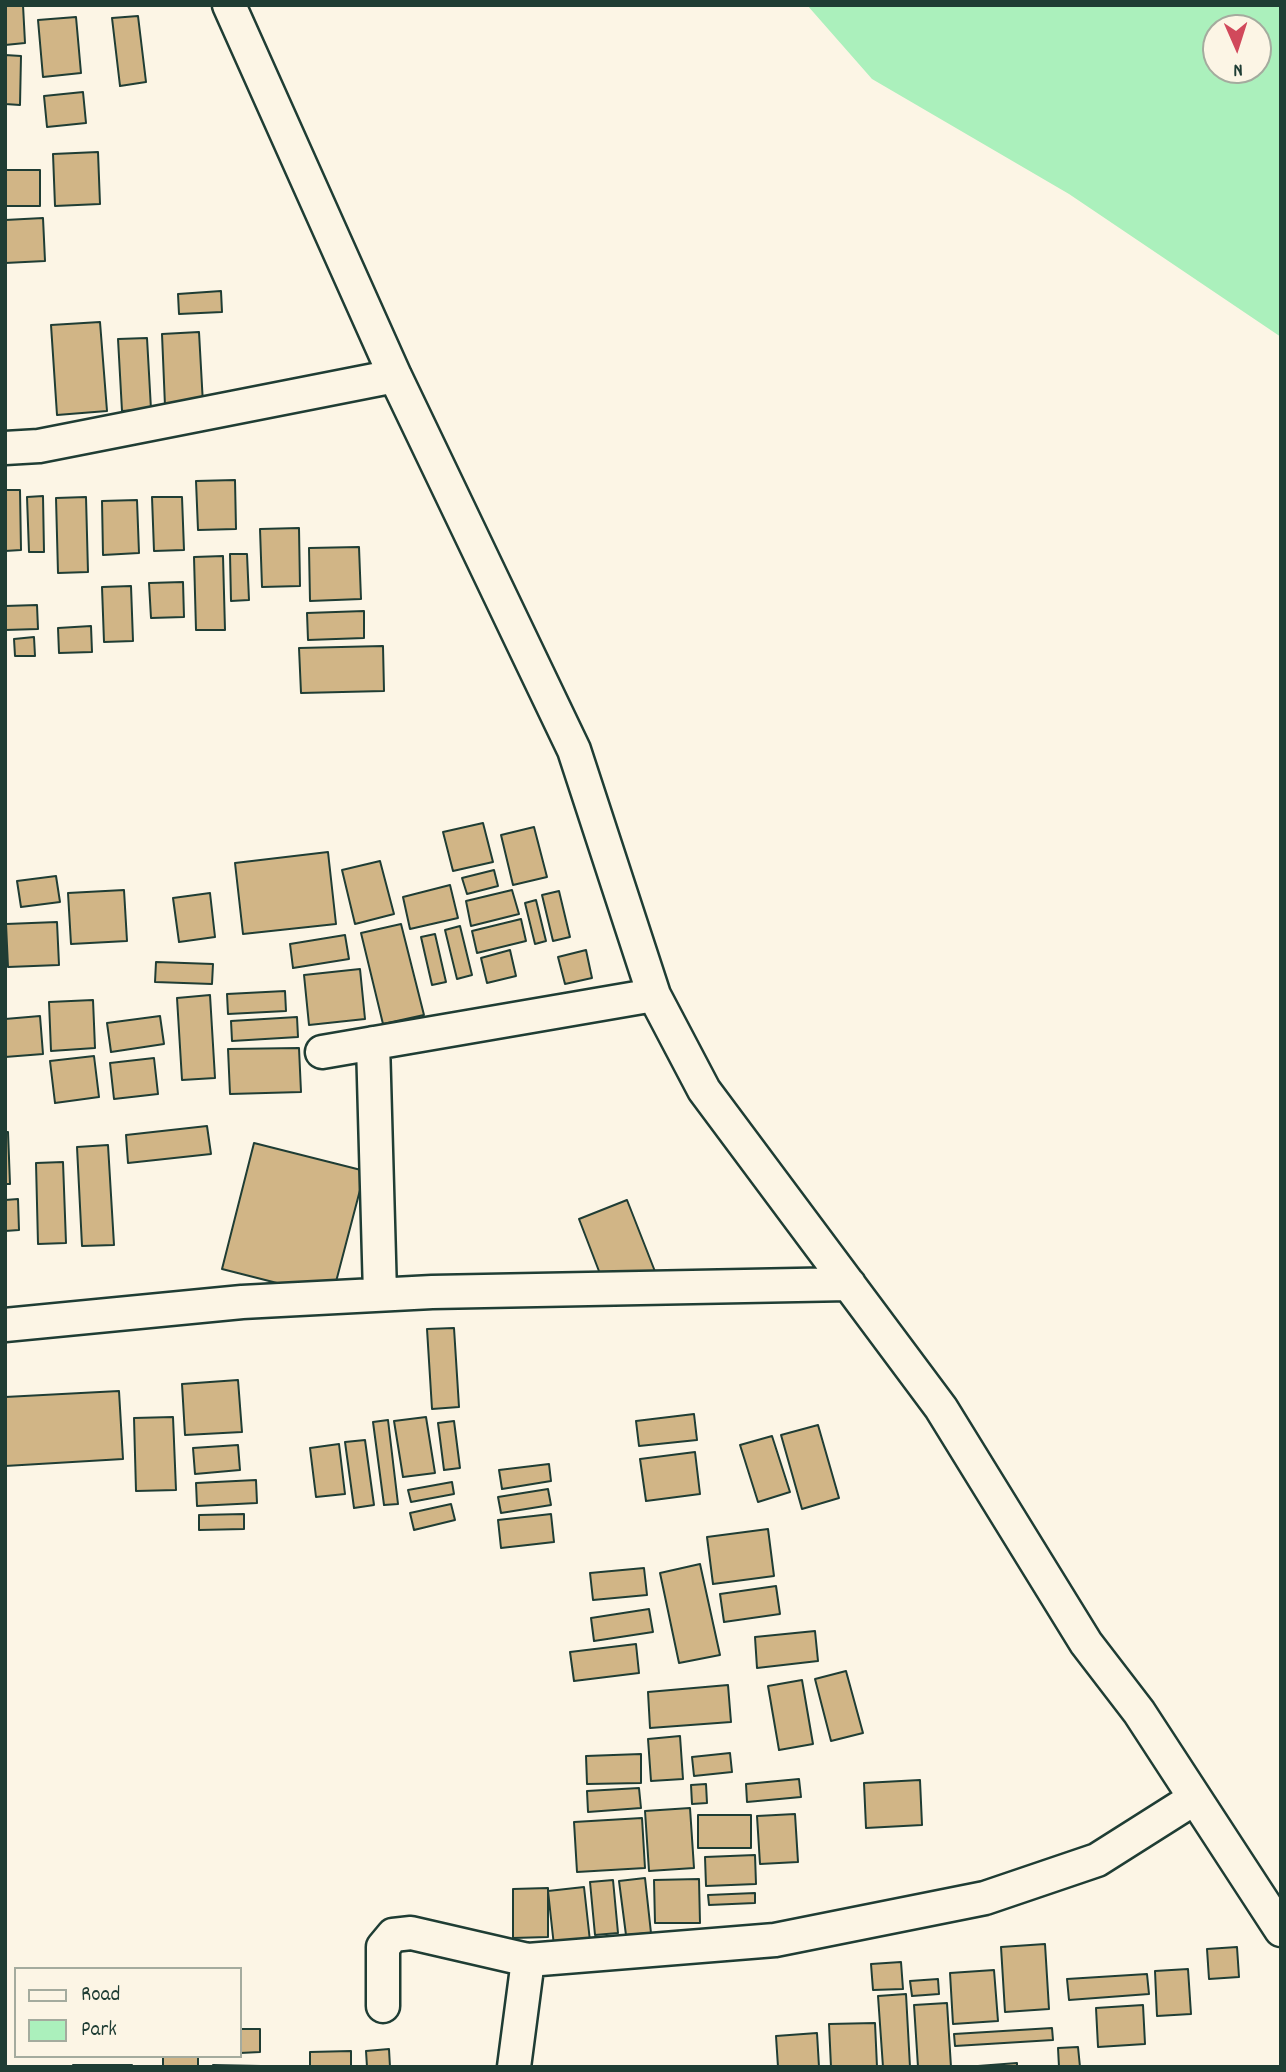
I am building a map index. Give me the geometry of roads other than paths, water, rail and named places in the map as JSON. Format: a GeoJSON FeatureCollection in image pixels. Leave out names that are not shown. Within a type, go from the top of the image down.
{"type":"FeatureCollection","features":[{"type":"Feature","properties":{"kind":"street"},"geometry":{"type":"LineString","coordinates":[[229,5],[395,376],[574,750],[654,995],[704,1090],[941,1408],[1086,1643],[1139,1712],[1281,1930]]}},
{"type":"Feature","properties":{"kind":"street"},"geometry":{"type":"LineString","coordinates":[[5,447],[39,446],[395,376]]}},
{"type":"Feature","properties":{"kind":"street"},"geometry":{"type":"LineString","coordinates":[[322,1052],[654,995]]}},
{"type":"Feature","properties":{"kind":"street"},"geometry":{"type":"LineString","coordinates":[[373,1043],[380,1294]]}},
{"type":"Feature","properties":{"kind":"street"},"geometry":{"type":"LineString","coordinates":[[5,1325],[242,1302],[380,1294],[849,1284]]}},
{"type":"Feature","properties":{"kind":"street"},"geometry":{"type":"LineString","coordinates":[[383,2006],[383,1947],[393,1935],[411,1933],[528,1960],[775,1940],[985,1898],[1097,1860],[1195,1798]]}},
{"type":"Feature","properties":{"kind":"street"},"geometry":{"type":"LineString","coordinates":[[514,2067],[528,1960]]}}]}
